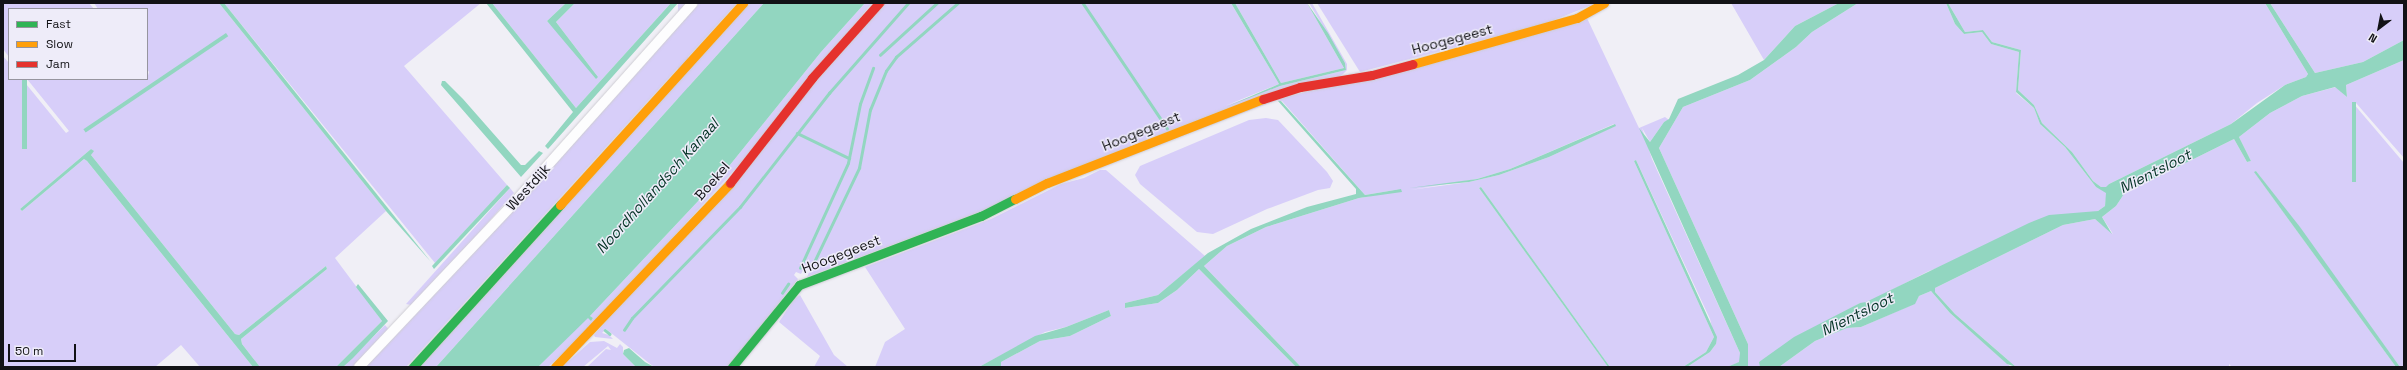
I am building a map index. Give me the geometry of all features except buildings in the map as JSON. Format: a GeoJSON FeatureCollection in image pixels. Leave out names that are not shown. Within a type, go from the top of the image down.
{"type":"FeatureCollection","features":[{"type":"Feature","properties":{"kind":"street","name":"Westdijk"},"geometry":{"type":"LineString","coordinates":[[359,367],[514,203],[693,3]]}},
{"type":"Feature","properties":{"kind":"street"},"geometry":{"type":"LineString","coordinates":[[413,367],[743,3]]}},
{"type":"Feature","properties":{"kind":"street","name":"Boekel"},"geometry":{"type":"LineString","coordinates":[[555,367],[726,188],[812,78],[879,3]]}},
{"type":"Feature","properties":{"kind":"street","name":"Hoogegeest"},"geometry":{"type":"LineString","coordinates":[[732,367],[745,354],[786,298],[799,285],[981,216],[1048,183],[1273,95],[1300,87],[1372,75],[1527,34],[1577,18],[1604,3]]}},
{"type":"Feature","properties":{"kind":"shaded area"},"geometry":{"type":"Polygon","coordinates":[[[3,3],[89,3],[93,8],[8,8],[8,56],[3,49],[3,3]]]}},
{"type":"Feature","properties":{"kind":"shaded area"},"geometry":{"type":"Polygon","coordinates":[[[94,3],[219,3],[386,211],[335,258],[382,321],[336,367],[260,367],[242,344],[241,339],[327,269],[326,266],[239,335],[235,334],[91,155],[93,151],[91,149],[20,209],[22,211],[84,159],[87,161],[253,367],[200,367],[181,345],[155,367],[3,367],[3,56],[8,62],[8,80],[23,80],[66,133],[69,131],[28,80],[148,80],[148,8],[97,8],[94,3]]]}},
{"type":"Feature","properties":{"kind":"shaded area"},"geometry":{"type":"Polygon","coordinates":[[[224,3],[481,3],[404,66],[507,185],[435,263],[224,3]]]}},
{"type":"Feature","properties":{"kind":"shaded area"},"geometry":{"type":"Polygon","coordinates":[[[492,3],[566,3],[547,21],[598,77],[556,22],[575,3],[671,3],[576,108],[492,3]]]}},
{"type":"Feature","properties":{"kind":"shaded area"},"geometry":{"type":"Polygon","coordinates":[[[678,3],[688,3],[688,198],[678,198],[678,3]]]}},
{"type":"Feature","properties":{"kind":"shaded area"},"geometry":{"type":"Polygon","coordinates":[[[698,3],[737,3],[406,367],[365,367],[698,3]]]}},
{"type":"Feature","properties":{"kind":"shaded area"},"geometry":{"type":"Polygon","coordinates":[[[750,3],[764,3],[436,367],[420,367],[750,3]]]}},
{"type":"Feature","properties":{"kind":"shaded area"},"geometry":{"type":"Polygon","coordinates":[[[865,3],[872,3],[747,156],[595,323],[548,367],[538,367],[588,317],[591,320],[593,318],[590,316],[717,181],[821,52],[865,3]]]}},
{"type":"Feature","properties":{"kind":"shaded area"},"geometry":{"type":"Polygon","coordinates":[[[885,3],[1231,3],[1279,84],[1225,106],[1280,86],[1346,70],[1345,63],[1309,3],[1312,3],[1347,64],[1347,70],[1341,76],[807,277],[812,265],[807,263],[801,274],[796,272],[794,275],[798,279],[728,367],[654,367],[606,329],[602,333],[609,335],[613,339],[595,337],[594,335],[885,3]]]}},
{"type":"Feature","properties":{"kind":"shaded area"},"geometry":{"type":"Polygon","coordinates":[[[1235,3],[1307,3],[1344,68],[1281,83],[1235,3]]]}},
{"type":"Feature","properties":{"kind":"shaded area"},"geometry":{"type":"Polygon","coordinates":[[[1317,3],[1597,3],[1544,24],[1360,72],[1317,3]]]}},
{"type":"Feature","properties":{"kind":"shaded area"},"geometry":{"type":"Polygon","coordinates":[[[1731,3],[1839,3],[1795,26],[1764,60],[1731,3]]]}},
{"type":"Feature","properties":{"kind":"shaded area"},"geometry":{"type":"Polygon","coordinates":[[[1858,3],[1946,3],[1955,24],[1964,34],[1982,32],[1991,44],[2019,52],[2016,93],[2034,108],[2040,124],[2065,147],[2096,187],[2107,192],[2105,206],[2098,211],[1929,271],[1866,303],[1860,303],[1759,362],[1762,367],[1748,367],[1748,344],[1659,148],[1683,107],[1750,80],[1796,47],[1812,32],[1858,3]]]}},
{"type":"Feature","properties":{"kind":"shaded area"},"geometry":{"type":"Polygon","coordinates":[[[1948,3],[2265,3],[2308,74],[2306,77],[2285,85],[2257,103],[2231,124],[2109,184],[2107,187],[2101,187],[2093,181],[2072,152],[2042,123],[2034,105],[2018,90],[2021,50],[1992,42],[1983,30],[1965,32],[1948,3]]]}},
{"type":"Feature","properties":{"kind":"shaded area"},"geometry":{"type":"Polygon","coordinates":[[[2270,3],[2404,3],[2404,40],[2363,62],[2315,73],[2270,3]]]}},
{"type":"Feature","properties":{"kind":"shaded area"},"geometry":{"type":"Polygon","coordinates":[[[1586,16],[1639,128],[1665,117],[1669,120],[1664,122],[1650,142],[1642,128],[1652,159],[1740,353],[1740,362],[1727,367],[1687,367],[1710,352],[1716,344],[1710,319],[1636,160],[1634,161],[1714,337],[1706,352],[1683,367],[1610,367],[1481,187],[1479,188],[1608,367],[1301,367],[1204,266],[1227,246],[1266,227],[1359,198],[1401,189],[1365,195],[1282,101],[1278,101],[1279,99],[1586,16]],[[1614,124],[1510,169],[1477,179],[1410,190],[1469,182],[1499,175],[1549,157],[1615,126],[1614,124]]]}},
{"type":"Feature","properties":{"kind":"shaded area"},"geometry":{"type":"Polygon","coordinates":[[[2404,60],[2404,158],[2356,103],[2353,103],[2404,163],[2404,367],[2400,367],[2256,171],[2255,173],[2396,367],[2232,367],[2229,364],[2229,367],[2016,367],[1955,314],[1935,292],[1935,288],[2063,225],[2095,219],[2113,234],[2102,217],[2116,206],[2124,194],[2234,139],[2247,162],[2251,161],[2239,137],[2270,113],[2302,96],[2336,87],[2347,97],[2346,85],[2404,60]]]}},
{"type":"Feature","properties":{"kind":"shaded area"},"geometry":{"type":"Polygon","coordinates":[[[1266,118],[1278,120],[1327,172],[1333,181],[1330,188],[1318,190],[1267,209],[1213,234],[1197,232],[1140,184],[1135,175],[1140,166],[1249,120],[1266,118]]]}},
{"type":"Feature","properties":{"kind":"shaded area"},"geometry":{"type":"Polygon","coordinates":[[[1100,170],[1106,170],[1205,256],[1158,295],[1125,303],[1125,308],[1158,303],[1177,290],[1199,269],[1296,367],[1000,366],[1001,362],[1040,341],[1070,336],[1111,316],[1109,310],[1066,327],[1045,332],[979,367],[875,367],[885,342],[905,329],[865,267],[991,219],[1061,184],[1084,178],[1100,170]]]}},
{"type":"Feature","properties":{"kind":"shaded area"},"geometry":{"type":"Polygon","coordinates":[[[510,188],[514,193],[442,275],[411,305],[406,304],[510,188]]]}},
{"type":"Feature","properties":{"kind":"shaded area"},"geometry":{"type":"Polygon","coordinates":[[[1931,291],[1950,313],[2011,367],[1779,367],[1815,341],[1847,328],[1861,327],[1914,304],[1919,296],[1931,291]]]}},
{"type":"Feature","properties":{"kind":"shaded area"},"geometry":{"type":"Polygon","coordinates":[[[800,295],[834,355],[848,367],[814,367],[820,356],[779,322],[794,299],[800,295]]]}},
{"type":"Feature","properties":{"kind":"shaded area"},"geometry":{"type":"Polygon","coordinates":[[[385,325],[390,331],[354,367],[343,367],[385,325]]]}},
{"type":"Feature","properties":{"kind":"shaded area"},"geometry":{"type":"Polygon","coordinates":[[[604,341],[617,348],[620,344],[623,347],[623,354],[636,367],[587,367],[606,349],[611,350],[608,346],[583,367],[562,367],[590,342],[604,341]]]}},
{"type":"Feature","properties":{"kind":"water"},"geometry":{"type":"Polygon","coordinates":[[[219,3],[224,3],[431,262],[386,211],[219,3]]]}},
{"type":"Feature","properties":{"kind":"water"},"geometry":{"type":"Polygon","coordinates":[[[486,3],[492,3],[576,108],[671,3],[678,3],[548,149],[545,146],[573,112],[486,3]]]}},
{"type":"Feature","properties":{"kind":"water"},"geometry":{"type":"Polygon","coordinates":[[[566,3],[575,3],[556,22],[598,77],[596,79],[547,21],[566,3]]]}},
{"type":"Feature","properties":{"kind":"water","name":"Noordhollandsch Kanaal"},"geometry":{"type":"Polygon","coordinates":[[[764,3],[865,3],[821,52],[717,181],[590,316],[593,318],[591,321],[588,318],[538,367],[436,367],[764,3]]]}},
{"type":"Feature","properties":{"kind":"water"},"geometry":{"type":"Polygon","coordinates":[[[1231,3],[1235,3],[1281,83],[1344,68],[1307,3],[1328,33],[1345,63],[1346,70],[1280,86],[1226,107],[1279,84],[1231,3]]]}},
{"type":"Feature","properties":{"kind":"water"},"geometry":{"type":"Polygon","coordinates":[[[1839,3],[1858,3],[1812,32],[1796,47],[1750,80],[1683,107],[1659,148],[1748,344],[1748,367],[1727,367],[1739,362],[1740,353],[1639,128],[1650,142],[1664,122],[1669,119],[1678,99],[1738,75],[1764,60],[1795,26],[1839,3]]]}},
{"type":"Feature","properties":{"kind":"water","name":"Mientsloot"},"geometry":{"type":"Polygon","coordinates":[[[1946,3],[1948,3],[1965,32],[1983,30],[1992,42],[2021,50],[2018,90],[2034,105],[2042,123],[2072,152],[2093,181],[2101,187],[2106,187],[2109,184],[2231,124],[2285,85],[2306,77],[2308,74],[2265,3],[2270,3],[2315,73],[2363,62],[2404,40],[2404,60],[2346,85],[2347,97],[2335,87],[2302,96],[2270,113],[2239,137],[2251,161],[2247,162],[2234,139],[2124,194],[2116,206],[2102,217],[2112,234],[2095,219],[2063,225],[1935,288],[1935,292],[1955,314],[2016,367],[2007,364],[1950,313],[1931,291],[1919,296],[1915,304],[1861,327],[1847,328],[1815,341],[1779,367],[1760,367],[1759,362],[1794,337],[1860,303],[1866,302],[2029,223],[2049,215],[2098,211],[2105,206],[2106,193],[2096,187],[2065,147],[2040,124],[2034,108],[2016,92],[2019,52],[1991,44],[1982,32],[1964,34],[1955,24],[1946,3]]]}},
{"type":"Feature","properties":{"kind":"water"},"geometry":{"type":"Polygon","coordinates":[[[226,33],[228,36],[86,132],[83,129],[226,33]]]}},
{"type":"Feature","properties":{"kind":"water"},"geometry":{"type":"Polygon","coordinates":[[[22,80],[27,80],[27,149],[22,149],[22,80]]]}},
{"type":"Feature","properties":{"kind":"water"},"geometry":{"type":"Polygon","coordinates":[[[442,81],[445,81],[463,99],[521,165],[525,165],[539,151],[543,153],[521,177],[441,85],[442,81]]]}},
{"type":"Feature","properties":{"kind":"water"},"geometry":{"type":"Polygon","coordinates":[[[1278,101],[1281,101],[1365,195],[1401,189],[1402,192],[1359,198],[1266,227],[1227,246],[1204,266],[1301,367],[1296,367],[1199,269],[1177,290],[1158,303],[1125,308],[1125,303],[1158,295],[1208,253],[1251,229],[1307,207],[1356,194],[1356,189],[1278,101]]]}},
{"type":"Feature","properties":{"kind":"water"},"geometry":{"type":"Polygon","coordinates":[[[2352,102],[2356,102],[2356,182],[2352,182],[2352,102]]]}},
{"type":"Feature","properties":{"kind":"water"},"geometry":{"type":"Polygon","coordinates":[[[1615,124],[1616,126],[1549,157],[1499,175],[1469,182],[1409,188],[1477,179],[1510,169],[1615,124]]]}},
{"type":"Feature","properties":{"kind":"water"},"geometry":{"type":"Polygon","coordinates":[[[91,149],[94,151],[91,155],[235,334],[239,335],[326,266],[327,269],[241,339],[242,344],[260,367],[253,367],[84,159],[22,211],[20,209],[91,149]]]}},
{"type":"Feature","properties":{"kind":"water"},"geometry":{"type":"Polygon","coordinates":[[[1636,160],[1717,337],[1716,344],[1710,352],[1687,367],[1683,367],[1706,352],[1714,337],[1634,161],[1636,160]]]}},
{"type":"Feature","properties":{"kind":"water"},"geometry":{"type":"Polygon","coordinates":[[[2256,171],[2300,227],[2400,367],[2396,367],[2254,172],[2256,171]]]}},
{"type":"Feature","properties":{"kind":"water"},"geometry":{"type":"Polygon","coordinates":[[[507,185],[510,188],[434,269],[432,266],[507,185]]]}},
{"type":"Feature","properties":{"kind":"water"},"geometry":{"type":"Polygon","coordinates":[[[1481,187],[1610,367],[1608,367],[1479,188],[1481,187]]]}},
{"type":"Feature","properties":{"kind":"water"},"geometry":{"type":"Polygon","coordinates":[[[358,284],[388,321],[343,367],[336,367],[382,321],[356,287],[358,284]]]}},
{"type":"Feature","properties":{"kind":"water"},"geometry":{"type":"Polygon","coordinates":[[[1109,310],[1111,316],[1070,336],[1040,341],[1001,362],[1001,367],[979,367],[1035,336],[1066,327],[1109,310]]]}},
{"type":"Feature","properties":{"kind":"water"},"geometry":{"type":"Polygon","coordinates":[[[629,348],[645,362],[654,367],[636,367],[623,354],[624,350],[629,348]]]}},
{"type":"Feature","properties":{"kind":"waterway"},"geometry":{"type":"LineString","coordinates":[[624,330],[632,318],[740,207],[829,93],[908,3]]}},
{"type":"Feature","properties":{"kind":"waterway"},"geometry":{"type":"LineString","coordinates":[[880,55],[937,3]]}},
{"type":"Feature","properties":{"kind":"waterway"},"geometry":{"type":"LineString","coordinates":[[815,260],[859,168],[870,110],[886,71],[896,57],[958,3]]}},
{"type":"Feature","properties":{"kind":"waterway"},"geometry":{"type":"LineString","coordinates":[[1083,3],[1167,128]]}},
{"type":"Feature","properties":{"kind":"waterway"},"geometry":{"type":"LineString","coordinates":[[800,268],[848,163],[860,104],[873,68]]}},
{"type":"Feature","properties":{"kind":"waterway"},"geometry":{"type":"LineString","coordinates":[[797,133],[849,158]]}},
{"type":"Feature","properties":{"kind":"waterway"},"geometry":{"type":"LineString","coordinates":[[782,293],[788,284]]}},
{"type":"Feature","properties":{"kind":"waterway"},"geometry":{"type":"LineString","coordinates":[[605,330],[610,334]]}},
{"type":"Feature","properties":{"kind":"traffic: fast"},"geometry":{"type":"LineString","coordinates":[[732,367],[799,285],[981,216],[1015,199]]}},
{"type":"Feature","properties":{"kind":"traffic: fast"},"geometry":{"type":"LineString","coordinates":[[413,367],[560,205]]}},
{"type":"Feature","properties":{"kind":"traffic: slow"},"geometry":{"type":"LineString","coordinates":[[560,205],[743,3]]}},
{"type":"Feature","properties":{"kind":"traffic: slow"},"geometry":{"type":"LineString","coordinates":[[1413,64],[1577,18],[1604,3]]}},
{"type":"Feature","properties":{"kind":"traffic: slow"},"geometry":{"type":"LineString","coordinates":[[1015,199],[1047,183],[1263,99]]}},
{"type":"Feature","properties":{"kind":"traffic: slow"},"geometry":{"type":"LineString","coordinates":[[555,367],[730,183]]}},
{"type":"Feature","properties":{"kind":"traffic: jam"},"geometry":{"type":"LineString","coordinates":[[730,183],[812,78],[879,3]]}},
{"type":"Feature","properties":{"kind":"traffic: jam"},"geometry":{"type":"LineString","coordinates":[[1263,99],[1300,87],[1372,75],[1413,64]]}}]}
